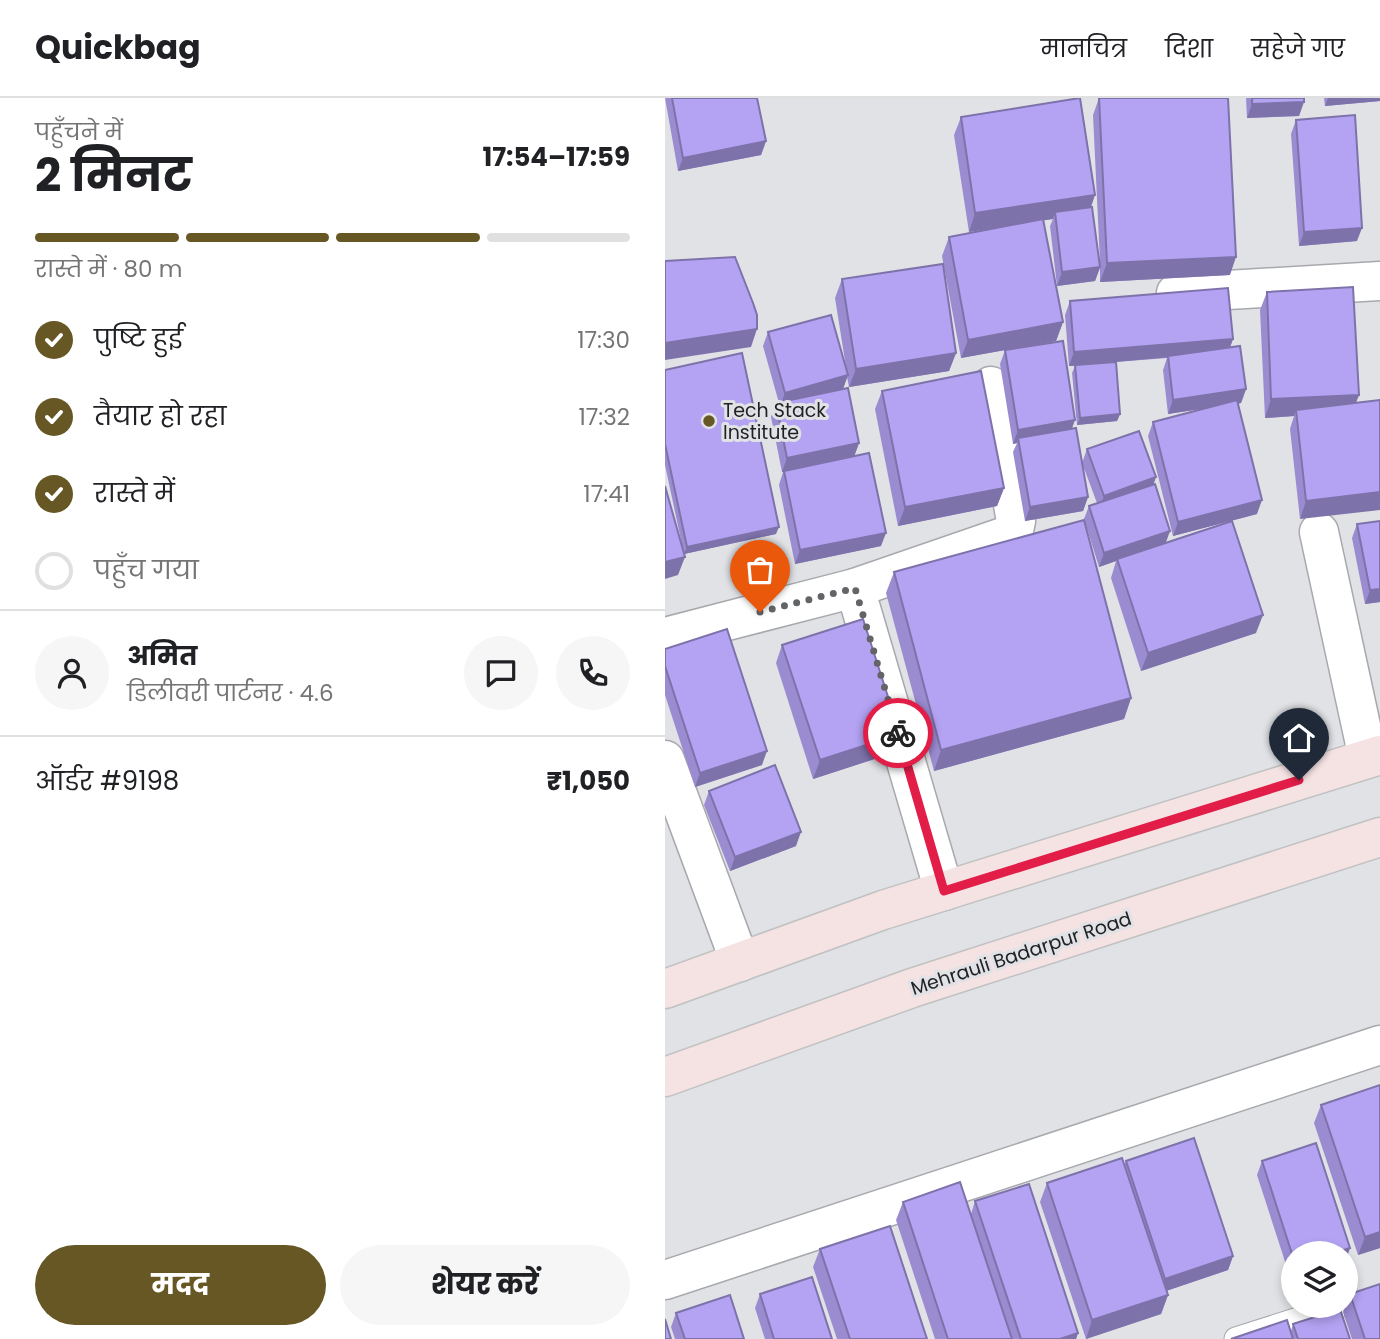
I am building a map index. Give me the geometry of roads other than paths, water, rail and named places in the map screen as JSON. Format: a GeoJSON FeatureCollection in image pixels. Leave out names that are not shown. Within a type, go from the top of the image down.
{"type":"FeatureCollection","features":[{"type":"Feature","properties":{"kind":"main road"},"geometry":{"type":"LineString","coordinates":[[665,989],[944,891],[1374,757]]}},
{"type":"Feature","properties":{"kind":"main road","name":"Mehrauli Badarpur Road"},"geometry":{"type":"LineString","coordinates":[[665,1077],[912,988],[1380,837]]}},
{"type":"Feature","properties":{"kind":"street"},"geometry":{"type":"LineString","coordinates":[[1144,295],[1380,281]]}},
{"type":"Feature","properties":{"kind":"street"},"geometry":{"type":"LineString","coordinates":[[665,637],[855,588],[1006,536],[1013,530],[1016,521],[991,386]]}},
{"type":"Feature","properties":{"kind":"street"},"geometry":{"type":"LineString","coordinates":[[1318,532],[1374,757]]}},
{"type":"Feature","properties":{"kind":"street"},"geometry":{"type":"LineString","coordinates":[[855,588],[944,891]]}},
{"type":"Feature","properties":{"kind":"street"},"geometry":{"type":"LineString","coordinates":[[665,760],[740,962]]}},
{"type":"Feature","properties":{"kind":"street"},"geometry":{"type":"LineString","coordinates":[[665,1280],[1380,1045]]}},
{"type":"Feature","properties":{"kind":"lane"},"geometry":{"type":"LineString","coordinates":[[1236,1339],[1301,1318]]}},
{"type":"Feature","properties":{"kind":"place","name":"Tech Stack Institute"},"geometry":{"type":"Point","coordinates":[709,421]}}]}
